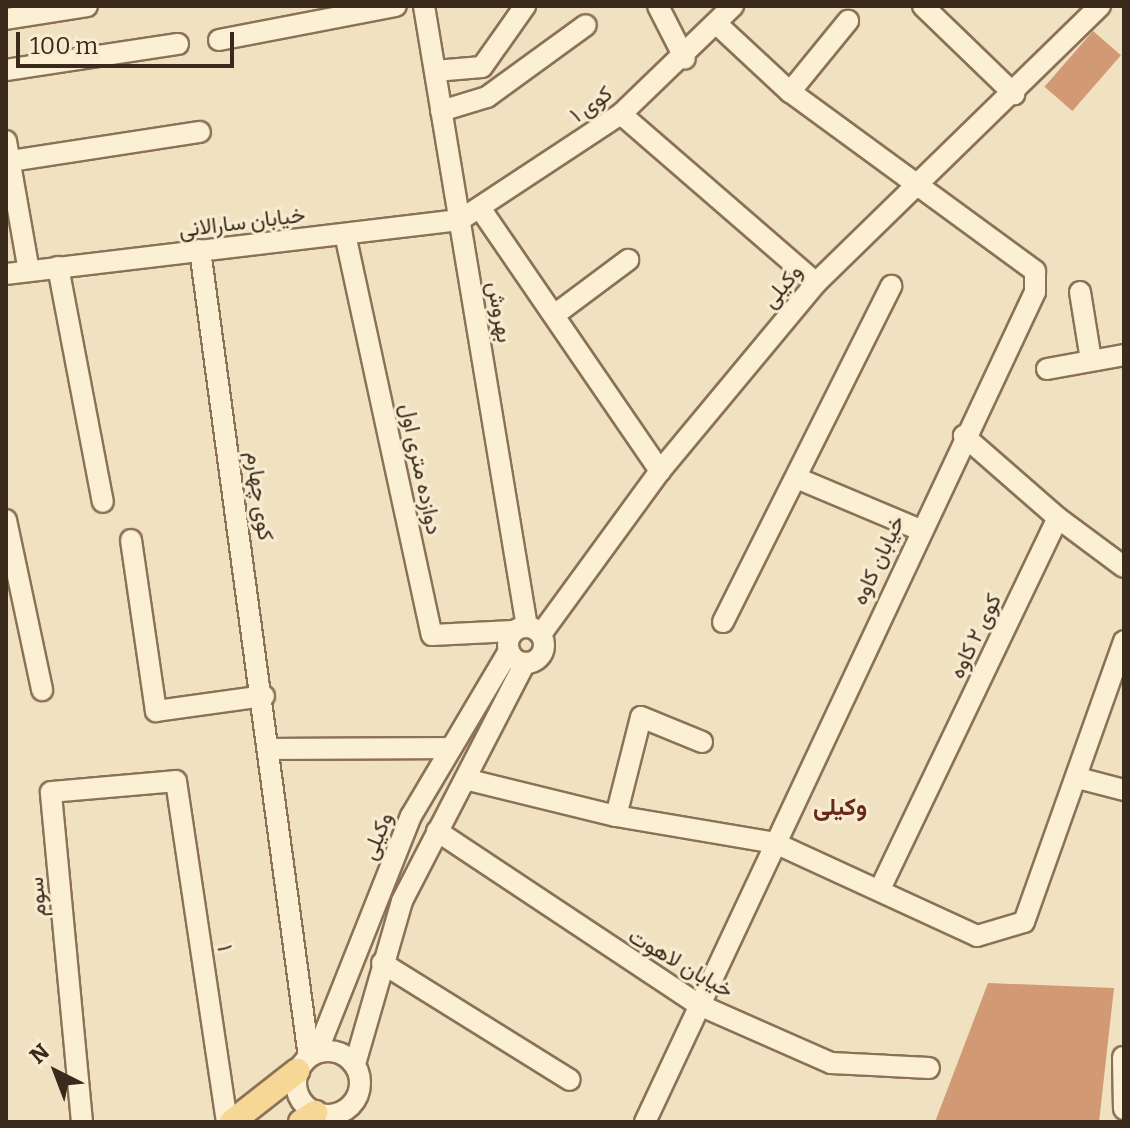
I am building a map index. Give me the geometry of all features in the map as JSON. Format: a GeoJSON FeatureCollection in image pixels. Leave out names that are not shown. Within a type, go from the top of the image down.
{"type":"FeatureCollection","features":[{"type":"Feature","properties":{"kind":"main road"},"geometry":{"type":"LineString","coordinates":[[229,1122],[308,1060]]}},
{"type":"Feature","properties":{"kind":"street"},"geometry":{"type":"LineString","coordinates":[[6,19],[87,6]]}},
{"type":"Feature","properties":{"kind":"street"},"geometry":{"type":"LineString","coordinates":[[219,40],[396,6]]}},
{"type":"Feature","properties":{"kind":"street","name":"بهروش"},"geometry":{"type":"LineString","coordinates":[[424,6],[460,220],[523,641]]}},
{"type":"Feature","properties":{"kind":"street"},"geometry":{"type":"LineString","coordinates":[[435,71],[482,67],[525,6]]}},
{"type":"Feature","properties":{"kind":"street"},"geometry":{"type":"LineString","coordinates":[[658,6],[685,59]]}},
{"type":"Feature","properties":{"kind":"street","name":"کوی ۱"},"geometry":{"type":"LineString","coordinates":[[460,220],[621,114],[685,59],[733,6]]}},
{"type":"Feature","properties":{"kind":"street"},"geometry":{"type":"LineString","coordinates":[[923,6],[1014,94]]}},
{"type":"Feature","properties":{"kind":"street","name":"وکیلی"},"geometry":{"type":"LineString","coordinates":[[308,1060],[411,816],[450,748],[523,641],[816,283],[916,182],[1014,94],[1100,6]]}},
{"type":"Feature","properties":{"kind":"street"},"geometry":{"type":"LineString","coordinates":[[790,92],[848,21]]}},
{"type":"Feature","properties":{"kind":"street"},"geometry":{"type":"LineString","coordinates":[[441,111],[487,97],[586,25]]}},
{"type":"Feature","properties":{"kind":"street"},"geometry":{"type":"LineString","coordinates":[[718,25],[790,92],[916,182]]}},
{"type":"Feature","properties":{"kind":"street"},"geometry":{"type":"LineString","coordinates":[[6,70],[178,44]]}},
{"type":"Feature","properties":{"kind":"street"},"geometry":{"type":"LineString","coordinates":[[621,114],[816,283]]}},
{"type":"Feature","properties":{"kind":"street"},"geometry":{"type":"LineString","coordinates":[[29,271],[8,151],[200,132]]}},
{"type":"Feature","properties":{"kind":"street","name":"خیابان کاوه"},"geometry":{"type":"LineString","coordinates":[[645,1122],[918,529],[1035,292],[1035,271],[916,182]]}},
{"type":"Feature","properties":{"kind":"street"},"geometry":{"type":"LineString","coordinates":[[480,208],[557,313],[660,471]]}},
{"type":"Feature","properties":{"kind":"street","name":"خیابان سارالانی"},"geometry":{"type":"LineString","coordinates":[[6,274],[460,220]]}},
{"type":"Feature","properties":{"kind":"street","name":"دوازده متری اول"},"geometry":{"type":"LineString","coordinates":[[345,234],[432,635],[523,641]]}},
{"type":"Feature","properties":{"kind":"street","name":"کوی چهارم"},"geometry":{"type":"LineString","coordinates":[[200,250],[272,749],[308,1060]]}},
{"type":"Feature","properties":{"kind":"street"},"geometry":{"type":"LineString","coordinates":[[557,313],[628,260]]}},
{"type":"Feature","properties":{"kind":"street"},"geometry":{"type":"LineString","coordinates":[[58,267],[103,502]]}},
{"type":"Feature","properties":{"kind":"street"},"geometry":{"type":"LineString","coordinates":[[723,622],[799,479],[891,286]]}},
{"type":"Feature","properties":{"kind":"street"},"geometry":{"type":"LineString","coordinates":[[1080,292],[1091,360]]}},
{"type":"Feature","properties":{"kind":"street"},"geometry":{"type":"LineString","coordinates":[[1047,369],[1124,355]]}},
{"type":"Feature","properties":{"kind":"street"},"geometry":{"type":"LineString","coordinates":[[964,436],[1058,518],[1124,567]]}},
{"type":"Feature","properties":{"kind":"street"},"geometry":{"type":"LineString","coordinates":[[799,479],[918,529]]}},
{"type":"Feature","properties":{"kind":"street","name":"کوی ۲ کاوه"},"geometry":{"type":"LineString","coordinates":[[881,887],[1058,518]]}},
{"type":"Feature","properties":{"kind":"street"},"geometry":{"type":"LineString","coordinates":[[6,520],[42,690]]}},
{"type":"Feature","properties":{"kind":"street"},"geometry":{"type":"LineString","coordinates":[[131,540],[156,711],[264,696]]}},
{"type":"Feature","properties":{"kind":"street","name":"وکیلی"},"geometry":{"type":"LineString","coordinates":[[355,1064],[382,963],[437,831],[469,780],[523,641]]}},
{"type":"Feature","properties":{"kind":"street"},"geometry":{"type":"LineString","coordinates":[[469,780],[616,816],[775,843],[881,887],[977,936],[1024,922],[1078,778],[1124,641]]}},
{"type":"Feature","properties":{"kind":"street"},"geometry":{"type":"LineString","coordinates":[[616,816],[641,717],[702,742]]}},
{"type":"Feature","properties":{"kind":"street"},"geometry":{"type":"LineString","coordinates":[[272,749],[450,748]]}},
{"type":"Feature","properties":{"kind":"street"},"geometry":{"type":"LineString","coordinates":[[1078,778],[1124,790]]}},
{"type":"Feature","properties":{"kind":"street","name":"سوم"},"geometry":{"type":"LineString","coordinates":[[82,1122],[51,792],[176,781]]}},
{"type":"Feature","properties":{"kind":"street","name":"۱"},"geometry":{"type":"LineString","coordinates":[[176,781],[229,1122]]}},
{"type":"Feature","properties":{"kind":"street","name":"خیابان لاهوت"},"geometry":{"type":"LineString","coordinates":[[437,831],[697,1004],[831,1063],[929,1068]]}},
{"type":"Feature","properties":{"kind":"street"},"geometry":{"type":"LineString","coordinates":[[382,963],[570,1080]]}},
{"type":"Feature","properties":{"kind":"street"},"geometry":{"type":"LineString","coordinates":[[359,1094],[324,1118],[296,1091],[308,1060],[338,1052],[355,1064],[359,1094],[362,1122]]}},
{"type":"Feature","properties":{"kind":"street"},"geometry":{"type":"LineString","coordinates":[[1123,1057],[1124,1109]]}},
{"type":"Feature","properties":{"kind":"building"},"geometry":{"type":"Polygon","coordinates":[[[1093,31],[1121,55],[1072,111],[1044,87],[1093,31]]]}},
{"type":"Feature","properties":{"kind":"building"},"geometry":{"type":"Polygon","coordinates":[[[988,983],[1114,988],[1099,1122],[935,1122],[988,983]]]}},
{"type":"Feature","properties":{"kind":"district","name":"وکیلی"},"geometry":{"type":"Point","coordinates":[840,808]}}]}
